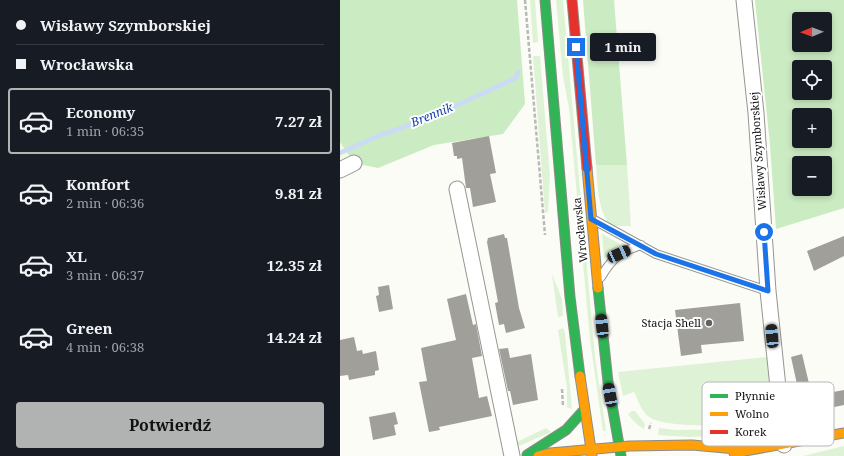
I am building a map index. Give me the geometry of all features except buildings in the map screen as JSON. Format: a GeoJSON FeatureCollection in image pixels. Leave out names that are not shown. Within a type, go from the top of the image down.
{"type":"FeatureCollection","features":[{"type":"Feature","properties":{"kind":"main road","name":"Wrocławska"},"geometry":{"type":"LineString","coordinates":[[545,0],[570,297],[584,410],[591,453]]}},
{"type":"Feature","properties":{"kind":"main road","name":"Wrocławska"},"geometry":{"type":"LineString","coordinates":[[572,0],[597,283],[608,382],[620,452]]}},
{"type":"Feature","properties":{"kind":"main road"},"geometry":{"type":"LineString","coordinates":[[526,456],[566,430],[584,410]]}},
{"type":"Feature","properties":{"kind":"main road"},"geometry":{"type":"LineString","coordinates":[[834,435],[844,433]]}},
{"type":"Feature","properties":{"kind":"main road"},"geometry":{"type":"LineString","coordinates":[[538,456],[550,453],[620,452],[692,445],[702,446]]}},
{"type":"Feature","properties":{"kind":"main road"},"geometry":{"type":"LineString","coordinates":[[703,446],[747,450]]}},
{"type":"Feature","properties":{"kind":"main road"},"geometry":{"type":"LineString","coordinates":[[721,456],[747,450],[777,446]]}},
{"type":"Feature","properties":{"kind":"street","name":"Wisławy Szymborskiej"},"geometry":{"type":"LineString","coordinates":[[744,0],[756,113],[768,291],[777,382]]}},
{"type":"Feature","properties":{"kind":"street"},"geometry":{"type":"LineString","coordinates":[[340,170],[354,163]]}},
{"type":"Feature","properties":{"kind":"street"},"geometry":{"type":"LineString","coordinates":[[457,189],[512,456]]}},
{"type":"Feature","properties":{"kind":"lane"},"geometry":{"type":"LineString","coordinates":[[591,219],[656,254],[768,291]]}},
{"type":"Feature","properties":{"kind":"lane"},"geometry":{"type":"LineString","coordinates":[[597,283],[612,259],[619,254],[641,245]]}},
{"type":"Feature","properties":{"kind":"green space"},"geometry":{"type":"Polygon","coordinates":[[[340,0],[517,0],[525,104],[503,134],[434,145],[378,168],[354,163],[340,142],[340,0]]]}},
{"type":"Feature","properties":{"kind":"green space"},"geometry":{"type":"Polygon","coordinates":[[[530,0],[535,0],[538,42],[533,43],[530,0]]]}},
{"type":"Feature","properties":{"kind":"green space"},"geometry":{"type":"Polygon","coordinates":[[[556,0],[563,0],[595,357],[606,431],[603,431],[590,340],[569,108],[563,77],[556,0]]]}},
{"type":"Feature","properties":{"kind":"green space"},"geometry":{"type":"Polygon","coordinates":[[[583,0],[614,0],[627,165],[596,165],[583,0]]]}},
{"type":"Feature","properties":{"kind":"green space"},"geometry":{"type":"Polygon","coordinates":[[[755,0],[844,0],[844,208],[776,229],[770,145],[755,0]]]}},
{"type":"Feature","properties":{"kind":"green space"},"geometry":{"type":"Polygon","coordinates":[[[533,56],[540,56],[550,176],[548,212],[545,213],[533,56]]]}},
{"type":"Feature","properties":{"kind":"green space"},"geometry":{"type":"Polygon","coordinates":[[[340,142],[354,163],[340,170],[340,142]]]}},
{"type":"Feature","properties":{"kind":"green space"},"geometry":{"type":"Polygon","coordinates":[[[596,165],[627,165],[631,226],[611,226],[606,219],[599,197],[596,165]]]}},
{"type":"Feature","properties":{"kind":"green space"},"geometry":{"type":"Polygon","coordinates":[[[602,234],[620,244],[604,258],[602,234]]]}},
{"type":"Feature","properties":{"kind":"green space"},"geometry":{"type":"Polygon","coordinates":[[[552,274],[562,299],[563,316],[558,317],[552,274]]]}},
{"type":"Feature","properties":{"kind":"green space"},"geometry":{"type":"Polygon","coordinates":[[[563,328],[565,333],[572,409],[567,407],[567,388],[558,330],[563,328]]]}},
{"type":"Feature","properties":{"kind":"green space"},"geometry":{"type":"Polygon","coordinates":[[[767,357],[770,382],[702,382],[702,426],[687,425],[657,420],[648,416],[634,392],[623,396],[618,372],[767,357]]]}},
{"type":"Feature","properties":{"kind":"green space"},"geometry":{"type":"Polygon","coordinates":[[[635,411],[645,424],[644,429],[635,423],[628,414],[635,411]]]}},
{"type":"Feature","properties":{"kind":"green space"},"geometry":{"type":"Polygon","coordinates":[[[546,428],[551,432],[519,446],[517,442],[546,428]]]}},
{"type":"Feature","properties":{"kind":"green space"},"geometry":{"type":"Polygon","coordinates":[[[659,428],[674,430],[702,430],[702,436],[658,435],[659,428]]]}},
{"type":"Feature","properties":{"kind":"green space"},"geometry":{"type":"Polygon","coordinates":[[[844,446],[844,456],[803,456],[844,446]]]}},
{"type":"Feature","properties":{"kind":"waterway","name":"Brennik"},"geometry":{"type":"LineString","coordinates":[[340,153],[378,136],[427,119],[516,78],[518,72]]}},
{"type":"Feature","properties":{"kind":"traffic: fast"},"geometry":{"type":"LineString","coordinates":[[545,0],[570,297],[580,376]]}},
{"type":"Feature","properties":{"kind":"traffic: fast"},"geometry":{"type":"LineString","coordinates":[[598,288],[608,382],[621,456]]}},
{"type":"Feature","properties":{"kind":"traffic: fast"},"geometry":{"type":"LineString","coordinates":[[527,455],[566,430],[584,410]]}},
{"type":"Feature","properties":{"kind":"traffic: slow"},"geometry":{"type":"LineString","coordinates":[[587,168],[598,288]]}},
{"type":"Feature","properties":{"kind":"traffic: slow"},"geometry":{"type":"LineString","coordinates":[[580,376],[592,456]]}},
{"type":"Feature","properties":{"kind":"traffic: slow"},"geometry":{"type":"LineString","coordinates":[[834,435],[844,433]]}},
{"type":"Feature","properties":{"kind":"traffic: slow"},"geometry":{"type":"LineString","coordinates":[[538,456],[550,453],[630,446],[702,446]]}},
{"type":"Feature","properties":{"kind":"traffic: slow"},"geometry":{"type":"LineString","coordinates":[[703,446],[747,450]]}},
{"type":"Feature","properties":{"kind":"traffic: slow"},"geometry":{"type":"LineString","coordinates":[[734,453],[772,446]]}},
{"type":"Feature","properties":{"kind":"traffic: jam"},"geometry":{"type":"LineString","coordinates":[[572,0],[587,168]]}},
{"type":"Feature","properties":{"kind":"place","name":"Stacja Shell"},"geometry":{"type":"Point","coordinates":[709,323]}},
{"type":"Feature","properties":{"kind":"route"},"geometry":{"type":"LineString","coordinates":[[576,47],[591,219],[656,254],[768,291],[764,232]]}}]}
